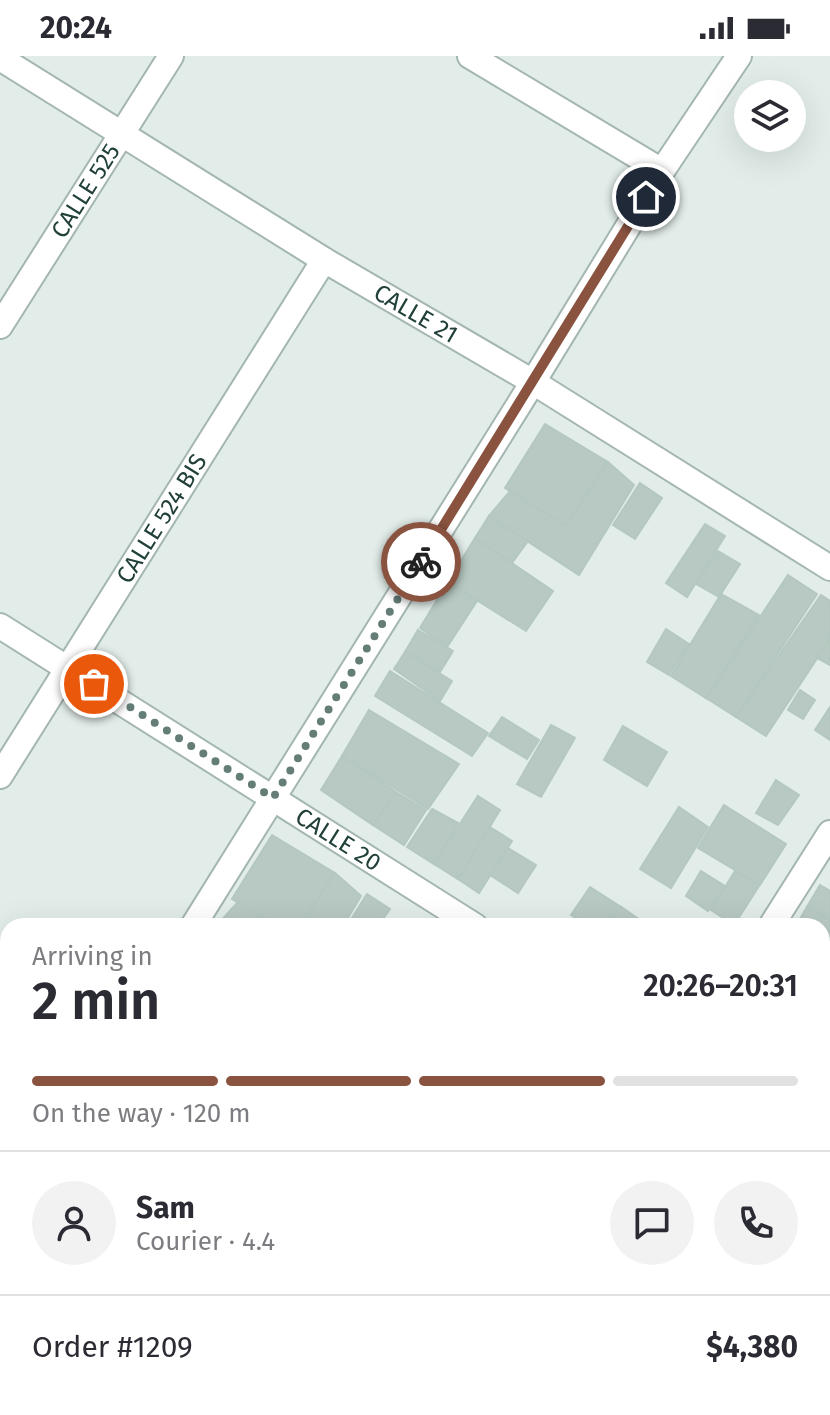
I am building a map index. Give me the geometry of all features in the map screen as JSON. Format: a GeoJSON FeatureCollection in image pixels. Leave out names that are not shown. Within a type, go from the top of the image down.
{"type":"FeatureCollection","features":[{"type":"Feature","properties":{"kind":"street","name":"CALLE 525"},"geometry":{"type":"LineString","coordinates":[[0,326],[171,56]]}},
{"type":"Feature","properties":{"kind":"street"},"geometry":{"type":"LineString","coordinates":[[470,56],[662,171]]}},
{"type":"Feature","properties":{"kind":"street"},"geometry":{"type":"LineString","coordinates":[[198,918],[662,171],[739,56]]}},
{"type":"Feature","properties":{"kind":"street","name":"CALLE 21"},"geometry":{"type":"LineString","coordinates":[[0,58],[324,260],[533,382],[830,568]]}},
{"type":"Feature","properties":{"kind":"street","name":"CALLE 524 BIS"},"geometry":{"type":"LineString","coordinates":[[0,776],[324,260]]}},
{"type":"Feature","properties":{"kind":"street","name":"CALLE 20"},"geometry":{"type":"LineString","coordinates":[[0,626],[462,918]]}},
{"type":"Feature","properties":{"kind":"street"},"geometry":{"type":"LineString","coordinates":[[776,918],[830,833]]}},
{"type":"Feature","properties":{"kind":"building"},"geometry":{"type":"Polygon","coordinates":[[[545,424],[608,462],[566,526],[505,488],[545,424]]]}},
{"type":"Feature","properties":{"kind":"building"},"geometry":{"type":"Polygon","coordinates":[[[608,462],[634,485],[579,575],[489,516],[510,491],[566,526],[608,462]]]}},
{"type":"Feature","properties":{"kind":"building"},"geometry":{"type":"Polygon","coordinates":[[[640,483],[662,498],[635,539],[613,525],[640,483]]]}},
{"type":"Feature","properties":{"kind":"building"},"geometry":{"type":"Polygon","coordinates":[[[489,516],[528,541],[512,563],[475,538],[489,516]]]}},
{"type":"Feature","properties":{"kind":"building"},"geometry":{"type":"Polygon","coordinates":[[[705,524],[725,536],[687,597],[666,583],[705,524]]]}},
{"type":"Feature","properties":{"kind":"building"},"geometry":{"type":"Polygon","coordinates":[[[475,538],[553,591],[526,631],[448,582],[475,538]]]}},
{"type":"Feature","properties":{"kind":"building"},"geometry":{"type":"Polygon","coordinates":[[[718,551],[740,564],[719,597],[696,584],[718,551]]]}},
{"type":"Feature","properties":{"kind":"building"},"geometry":{"type":"Polygon","coordinates":[[[788,575],[817,594],[736,717],[706,698],[788,575]]]}},
{"type":"Feature","properties":{"kind":"building"},"geometry":{"type":"Polygon","coordinates":[[[448,582],[477,601],[447,647],[420,628],[448,582]]]}},
{"type":"Feature","properties":{"kind":"building"},"geometry":{"type":"Polygon","coordinates":[[[721,594],[759,615],[706,698],[671,676],[721,594]]]}},
{"type":"Feature","properties":{"kind":"building"},"geometry":{"type":"Polygon","coordinates":[[[821,595],[830,601],[830,639],[766,736],[736,717],[821,595]]]}},
{"type":"Feature","properties":{"kind":"building"},"geometry":{"type":"Polygon","coordinates":[[[666,629],[689,644],[669,675],[647,662],[666,629]]]}},
{"type":"Feature","properties":{"kind":"building"},"geometry":{"type":"Polygon","coordinates":[[[418,630],[453,651],[440,672],[405,652],[418,630]]]}},
{"type":"Feature","properties":{"kind":"building"},"geometry":{"type":"Polygon","coordinates":[[[830,639],[830,665],[817,658],[830,639]]]}},
{"type":"Feature","properties":{"kind":"building"},"geometry":{"type":"Polygon","coordinates":[[[405,652],[452,681],[440,701],[394,669],[405,652]]]}},
{"type":"Feature","properties":{"kind":"building"},"geometry":{"type":"Polygon","coordinates":[[[390,671],[488,733],[472,756],[375,696],[390,671]]]}},
{"type":"Feature","properties":{"kind":"building"},"geometry":{"type":"Polygon","coordinates":[[[800,690],[815,700],[803,719],[788,710],[800,690]]]}},
{"type":"Feature","properties":{"kind":"building"},"geometry":{"type":"Polygon","coordinates":[[[830,707],[830,740],[815,730],[830,707]]]}},
{"type":"Feature","properties":{"kind":"building"},"geometry":{"type":"Polygon","coordinates":[[[369,710],[459,764],[428,809],[342,756],[369,710]]]}},
{"type":"Feature","properties":{"kind":"building"},"geometry":{"type":"Polygon","coordinates":[[[502,717],[539,740],[527,759],[489,736],[502,717]]]}},
{"type":"Feature","properties":{"kind":"building"},"geometry":{"type":"Polygon","coordinates":[[[551,725],[575,738],[541,797],[517,784],[551,725]]]}},
{"type":"Feature","properties":{"kind":"building"},"geometry":{"type":"Polygon","coordinates":[[[623,726],[667,752],[647,786],[604,760],[623,726]]]}},
{"type":"Feature","properties":{"kind":"building"},"geometry":{"type":"Polygon","coordinates":[[[342,756],[396,792],[373,825],[321,790],[342,756]]]}},
{"type":"Feature","properties":{"kind":"building"},"geometry":{"type":"Polygon","coordinates":[[[776,780],[799,795],[778,825],[756,813],[776,780]]]}},
{"type":"Feature","properties":{"kind":"building"},"geometry":{"type":"Polygon","coordinates":[[[396,792],[426,810],[404,845],[373,825],[396,792]]]}},
{"type":"Feature","properties":{"kind":"building"},"geometry":{"type":"Polygon","coordinates":[[[478,796],[500,810],[458,879],[434,864],[478,796]]]}},
{"type":"Feature","properties":{"kind":"building"},"geometry":{"type":"Polygon","coordinates":[[[724,805],[786,844],[760,885],[698,848],[724,805]]]}},
{"type":"Feature","properties":{"kind":"building"},"geometry":{"type":"Polygon","coordinates":[[[679,807],[708,827],[671,888],[640,869],[679,807]]]}},
{"type":"Feature","properties":{"kind":"building"},"geometry":{"type":"Polygon","coordinates":[[[432,809],[458,823],[434,864],[407,847],[432,809]]]}},
{"type":"Feature","properties":{"kind":"building"},"geometry":{"type":"Polygon","coordinates":[[[490,827],[512,841],[479,893],[458,879],[490,827]]]}},
{"type":"Feature","properties":{"kind":"building"},"geometry":{"type":"Polygon","coordinates":[[[272,835],[335,873],[305,918],[263,918],[232,899],[272,835]]]}},
{"type":"Feature","properties":{"kind":"building"},"geometry":{"type":"Polygon","coordinates":[[[508,848],[536,865],[518,893],[490,875],[508,848]]]}},
{"type":"Feature","properties":{"kind":"building"},"geometry":{"type":"Polygon","coordinates":[[[701,871],[725,886],[708,911],[686,896],[701,871]]]}},
{"type":"Feature","properties":{"kind":"building"},"geometry":{"type":"Polygon","coordinates":[[[735,871],[759,886],[738,918],[723,918],[711,910],[735,871]]]}},
{"type":"Feature","properties":{"kind":"building"},"geometry":{"type":"Polygon","coordinates":[[[335,873],[361,896],[348,918],[305,918],[335,873]]]}},
{"type":"Feature","properties":{"kind":"building"},"geometry":{"type":"Polygon","coordinates":[[[820,885],[830,891],[830,918],[807,907],[820,885]]]}},
{"type":"Feature","properties":{"kind":"building"},"geometry":{"type":"Polygon","coordinates":[[[590,887],[618,905],[611,918],[576,918],[571,915],[590,887]]]}},
{"type":"Feature","properties":{"kind":"building"},"geometry":{"type":"Polygon","coordinates":[[[367,894],[390,909],[384,918],[352,918],[367,894]]]}},
{"type":"Feature","properties":{"kind":"building"},"geometry":{"type":"Polygon","coordinates":[[[238,902],[263,918],[223,918],[238,902]]]}},
{"type":"Feature","properties":{"kind":"building"},"geometry":{"type":"Polygon","coordinates":[[[620,906],[637,918],[612,918],[620,906]]]}},
{"type":"Feature","properties":{"kind":"building"},"geometry":{"type":"Polygon","coordinates":[[[807,907],[825,918],[801,918],[807,907]]]}},
{"type":"Feature","properties":{"kind":"way so far"},"geometry":{"type":"LineString","coordinates":[[94,684],[273,798],[421,562]]}},
{"type":"Feature","properties":{"kind":"route"},"geometry":{"type":"LineString","coordinates":[[421,562],[646,197]]}}]}
